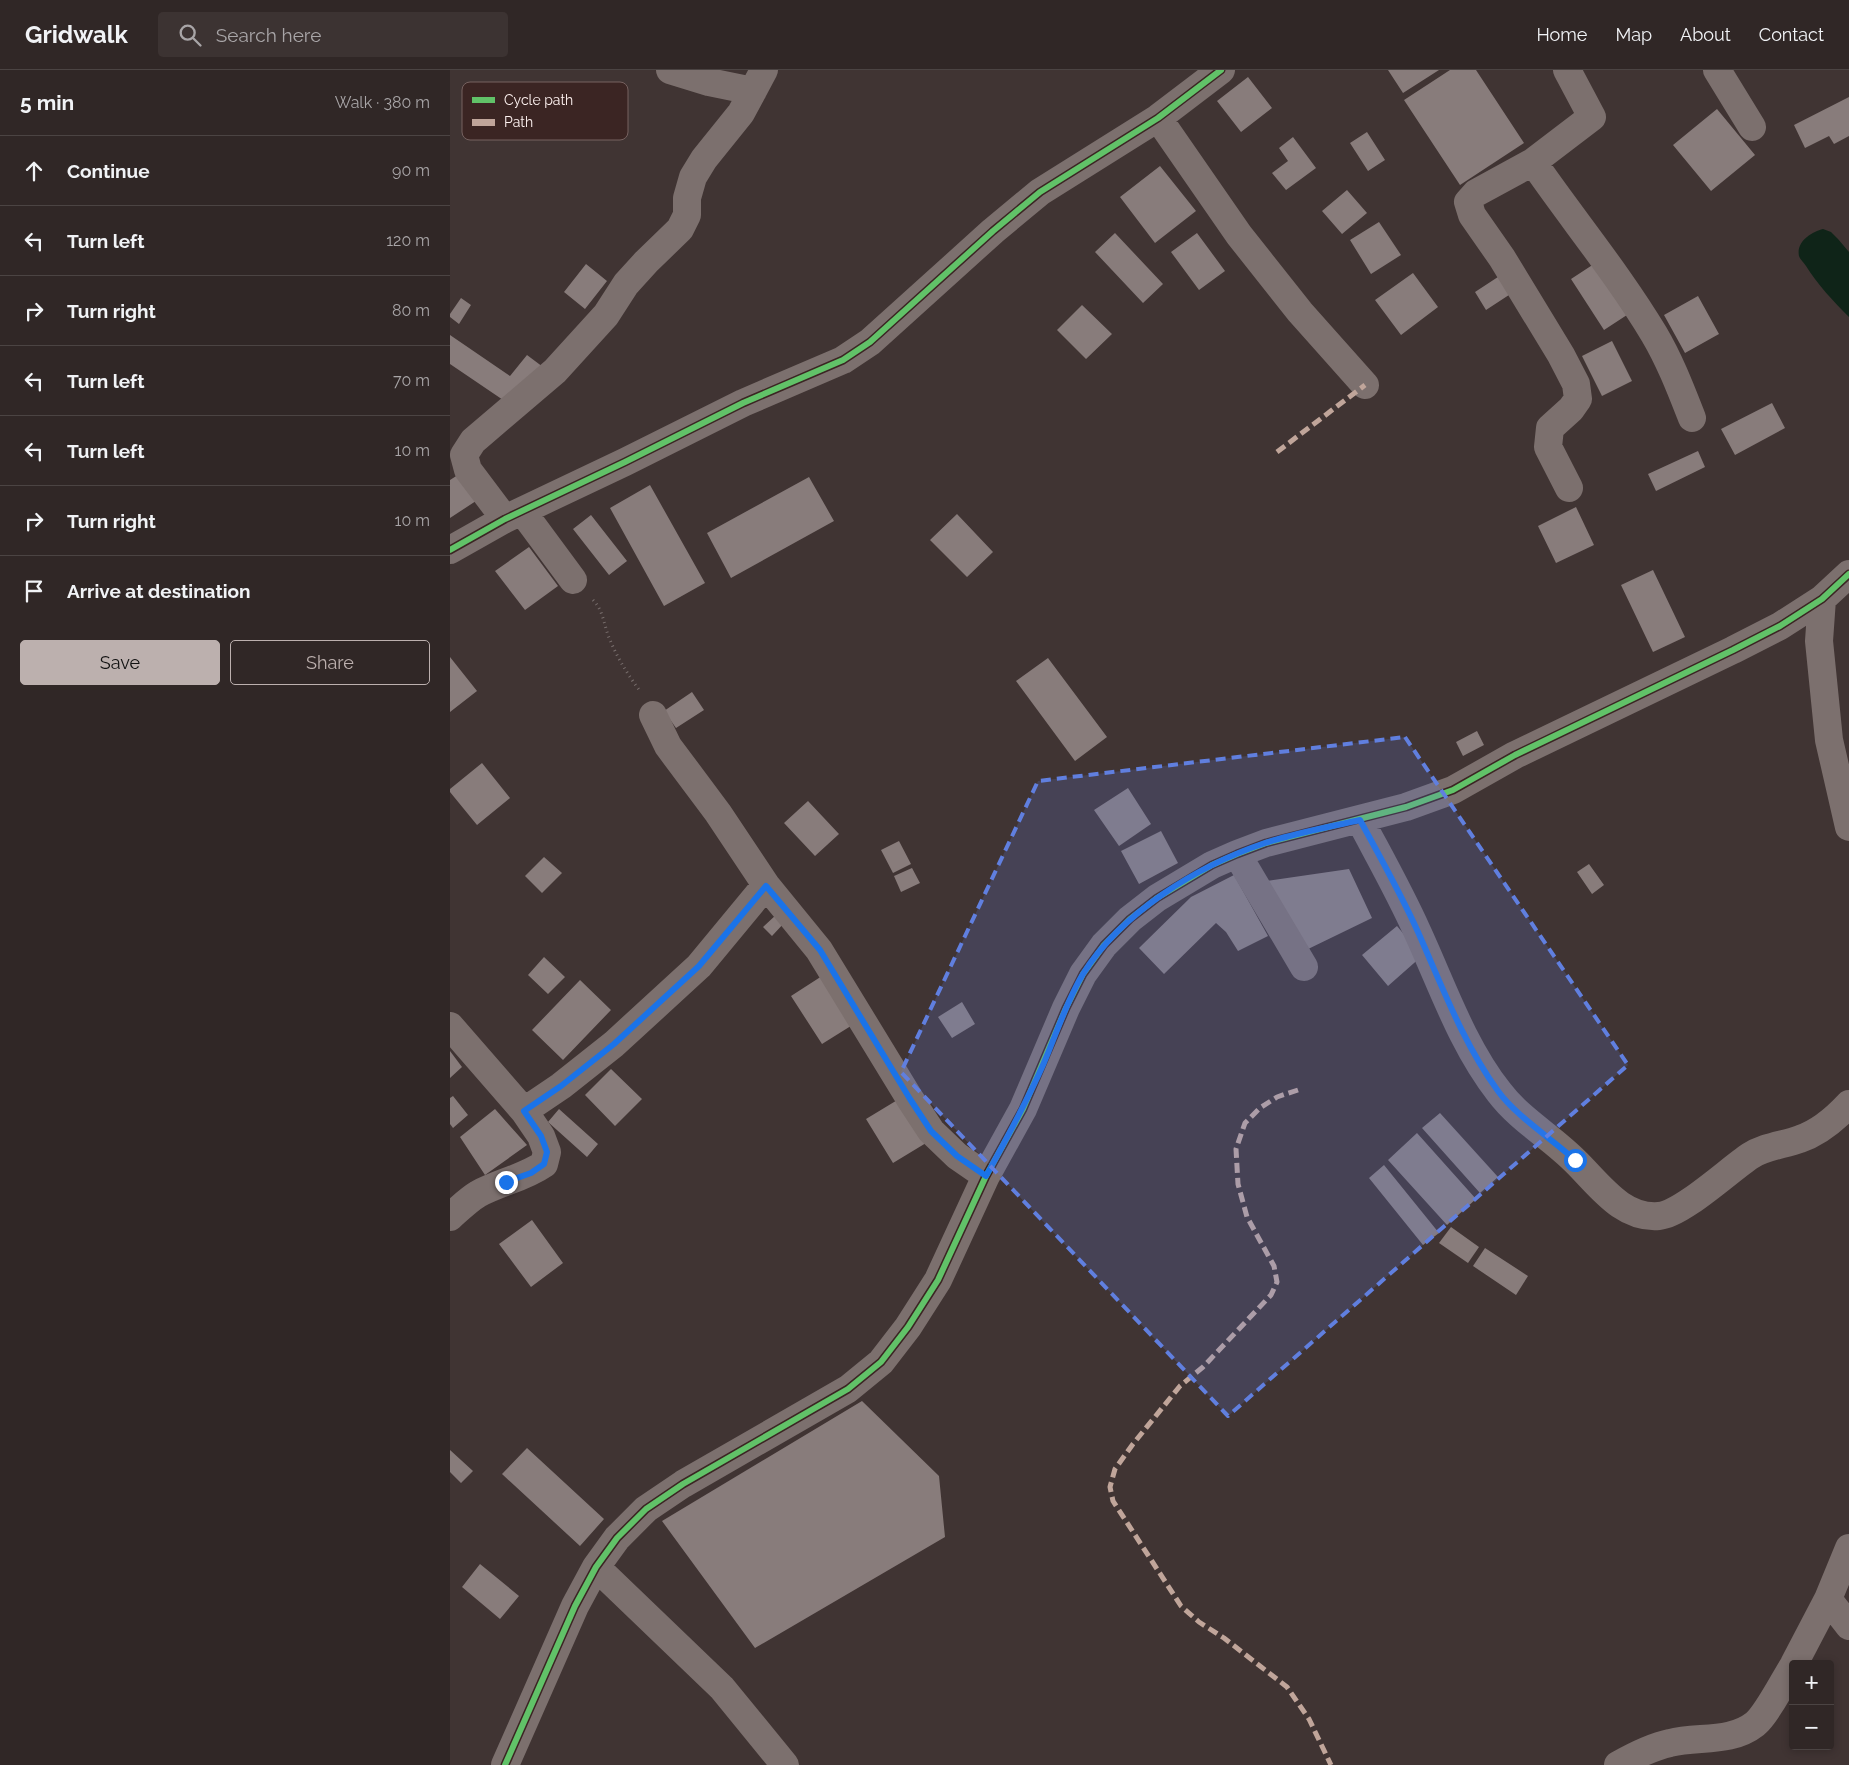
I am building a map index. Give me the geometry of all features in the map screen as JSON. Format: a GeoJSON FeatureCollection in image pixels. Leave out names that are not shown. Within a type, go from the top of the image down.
{"type":"FeatureCollection","features":[{"type":"Feature","properties":{"kind":"street"},"geometry":{"type":"LineString","coordinates":[[670,70],[708,82],[759,81]]}},
{"type":"Feature","properties":{"kind":"street"},"geometry":{"type":"LineString","coordinates":[[450,550],[513,515],[743,403],[843,360],[870,342],[993,231],[1040,192],[1158,118],[1221,70]]}},
{"type":"Feature","properties":{"kind":"street"},"geometry":{"type":"LineString","coordinates":[[1567,70],[1592,117],[1533,162],[1476,193],[1468,202],[1472,215],[1533,308],[1576,384],[1578,399],[1571,409],[1550,428],[1548,447],[1569,488]]}},
{"type":"Feature","properties":{"kind":"street"},"geometry":{"type":"LineString","coordinates":[[1717,70],[1752,127]]}},
{"type":"Feature","properties":{"kind":"street"},"geometry":{"type":"LineString","coordinates":[[573,580],[468,470],[464,455],[473,441],[555,371],[584,341],[606,315],[626,284],[680,229],[686,215],[687,198],[693,177],[704,159],[741,113],[759,81]]}},
{"type":"Feature","properties":{"kind":"street"},"geometry":{"type":"LineString","coordinates":[[1158,118],[1239,235],[1300,312],[1365,386]]}},
{"type":"Feature","properties":{"kind":"street"},"geometry":{"type":"LineString","coordinates":[[1533,162],[1561,204],[1627,291],[1651,329],[1676,378],[1692,418]]}},
{"type":"Feature","properties":{"kind":"street"},"geometry":{"type":"LineString","coordinates":[[505,1765],[575,1606],[596,1567],[617,1538],[646,1509],[683,1484],[848,1389],[881,1362],[908,1327],[938,1280],[986,1176],[1023,1109],[1066,1008],[1083,974],[1104,945],[1130,919],[1157,898],[1212,865],[1237,854],[1266,843],[1406,807],[1453,790],[1523,752],[1780,626],[1822,600],[1849,574]]}},
{"type":"Feature","properties":{"kind":"street"},"geometry":{"type":"LineString","coordinates":[[1822,600],[1820,641],[1829,740],[1849,827]]}},
{"type":"Feature","properties":{"kind":"street"},"geometry":{"type":"LineString","coordinates":[[654,715],[668,746],[718,813],[766,886],[820,950],[931,1131],[957,1156],[986,1176]]}},
{"type":"Feature","properties":{"kind":"street"},"geometry":{"type":"LineString","coordinates":[[1360,820],[1417,929],[1463,1032],[1499,1093],[1527,1120],[1575,1160],[1625,1209],[1643,1216],[1662,1216],[1686,1204],[1752,1155],[1774,1146],[1801,1139],[1821,1128],[1849,1104]]}},
{"type":"Feature","properties":{"kind":"street"},"geometry":{"type":"LineString","coordinates":[[1237,854],[1304,967]]}},
{"type":"Feature","properties":{"kind":"street"},"geometry":{"type":"LineString","coordinates":[[524,1111],[561,1086],[614,1044],[699,966],[766,886]]}},
{"type":"Feature","properties":{"kind":"street"},"geometry":{"type":"LineString","coordinates":[[450,1026],[524,1111],[541,1136],[547,1152],[544,1164],[531,1173],[477,1195],[450,1217]]}},
{"type":"Feature","properties":{"kind":"street"},"geometry":{"type":"LineString","coordinates":[[1796,1660],[1828,1599],[1849,1548]]}},
{"type":"Feature","properties":{"kind":"street"},"geometry":{"type":"LineString","coordinates":[[596,1567],[722,1688],[785,1765]]}},
{"type":"Feature","properties":{"kind":"street"},"geometry":{"type":"LineString","coordinates":[[1828,1599],[1849,1626]]}},
{"type":"Feature","properties":{"kind":"street"},"geometry":{"type":"LineString","coordinates":[[1618,1765],[1638,1753],[1671,1742],[1732,1736],[1756,1723],[1774,1698],[1789,1672]]}},
{"type":"Feature","properties":{"kind":"path"},"geometry":{"type":"LineString","coordinates":[[573,580],[596,603],[603,618],[608,638],[620,663],[644,696],[654,715]]}},
{"type":"Feature","properties":{"kind":"highlighted area"},"geometry":{"type":"Polygon","coordinates":[[[1405,737],[1628,1065],[1228,1416],[901,1072],[1038,781],[1405,737]]]}},
{"type":"Feature","properties":{"kind":"shaded area"},"geometry":{"type":"Polygon","coordinates":[[[1823,229],[1831,232],[1849,252],[1849,317],[1821,286],[1799,256],[1802,242],[1814,232],[1823,229]]]}},
{"type":"Feature","properties":{"kind":"building"},"geometry":{"type":"Polygon","coordinates":[[[1388,70],[1439,70],[1403,93],[1388,70]]]}},
{"type":"Feature","properties":{"kind":"building"},"geometry":{"type":"Polygon","coordinates":[[[1450,70],[1476,70],[1524,143],[1460,185],[1404,100],[1450,70]]]}},
{"type":"Feature","properties":{"kind":"building"},"geometry":{"type":"Polygon","coordinates":[[[1248,77],[1272,108],[1241,132],[1217,101],[1248,77]]]}},
{"type":"Feature","properties":{"kind":"building"},"geometry":{"type":"Polygon","coordinates":[[[1849,97],[1849,136],[1834,144],[1829,136],[1805,148],[1794,125],[1849,97]]]}},
{"type":"Feature","properties":{"kind":"building"},"geometry":{"type":"Polygon","coordinates":[[[1717,109],[1755,155],[1711,191],[1673,145],[1717,109]]]}},
{"type":"Feature","properties":{"kind":"building"},"geometry":{"type":"Polygon","coordinates":[[[1367,132],[1385,160],[1368,171],[1350,143],[1367,132]]]}},
{"type":"Feature","properties":{"kind":"building"},"geometry":{"type":"Polygon","coordinates":[[[1293,137],[1316,168],[1286,190],[1272,173],[1288,161],[1279,148],[1293,137]]]}},
{"type":"Feature","properties":{"kind":"building"},"geometry":{"type":"Polygon","coordinates":[[[1160,166],[1196,211],[1155,243],[1120,197],[1160,166]]]}},
{"type":"Feature","properties":{"kind":"building"},"geometry":{"type":"Polygon","coordinates":[[[1347,190],[1367,213],[1342,234],[1322,211],[1347,190]]]}},
{"type":"Feature","properties":{"kind":"building"},"geometry":{"type":"Polygon","coordinates":[[[1379,222],[1401,255],[1371,274],[1350,240],[1379,222]]]}},
{"type":"Feature","properties":{"kind":"building"},"geometry":{"type":"Polygon","coordinates":[[[1115,233],[1163,284],[1143,303],[1095,252],[1115,233]]]}},
{"type":"Feature","properties":{"kind":"building"},"geometry":{"type":"Polygon","coordinates":[[[1197,233],[1225,271],[1199,290],[1171,252],[1197,233]]]}},
{"type":"Feature","properties":{"kind":"building"},"geometry":{"type":"Polygon","coordinates":[[[1597,262],[1630,313],[1604,330],[1571,279],[1597,262]]]}},
{"type":"Feature","properties":{"kind":"building"},"geometry":{"type":"Polygon","coordinates":[[[586,264],[607,281],[585,309],[564,292],[586,264]]]}},
{"type":"Feature","properties":{"kind":"building"},"geometry":{"type":"Polygon","coordinates":[[[1413,273],[1438,307],[1401,335],[1375,300],[1413,273]]]}},
{"type":"Feature","properties":{"kind":"building"},"geometry":{"type":"Polygon","coordinates":[[[1501,275],[1512,293],[1486,310],[1475,292],[1501,275]]]}},
{"type":"Feature","properties":{"kind":"building"},"geometry":{"type":"Polygon","coordinates":[[[1698,296],[1719,334],[1685,353],[1664,315],[1698,296]]]}},
{"type":"Feature","properties":{"kind":"building"},"geometry":{"type":"Polygon","coordinates":[[[461,298],[471,305],[459,324],[450,317],[450,314],[461,298]]]}},
{"type":"Feature","properties":{"kind":"building"},"geometry":{"type":"Polygon","coordinates":[[[1082,305],[1112,334],[1086,359],[1057,330],[1082,305]]]}},
{"type":"Feature","properties":{"kind":"building"},"geometry":{"type":"Polygon","coordinates":[[[450,335],[510,376],[527,355],[543,367],[509,404],[450,364],[450,335]]]}},
{"type":"Feature","properties":{"kind":"building"},"geometry":{"type":"Polygon","coordinates":[[[1612,341],[1632,381],[1602,396],[1582,356],[1612,341]]]}},
{"type":"Feature","properties":{"kind":"building"},"geometry":{"type":"Polygon","coordinates":[[[1772,403],[1785,428],[1735,455],[1721,429],[1772,403]]]}},
{"type":"Feature","properties":{"kind":"building"},"geometry":{"type":"Polygon","coordinates":[[[1698,451],[1705,467],[1656,491],[1648,474],[1698,451]]]}},
{"type":"Feature","properties":{"kind":"building"},"geometry":{"type":"Polygon","coordinates":[[[461,473],[479,499],[450,518],[450,480],[461,473]]]}},
{"type":"Feature","properties":{"kind":"building"},"geometry":{"type":"Polygon","coordinates":[[[809,477],[834,521],[731,578],[707,533],[809,477]]]}},
{"type":"Feature","properties":{"kind":"building"},"geometry":{"type":"Polygon","coordinates":[[[650,485],[705,583],[664,606],[610,508],[650,485]]]}},
{"type":"Feature","properties":{"kind":"building"},"geometry":{"type":"Polygon","coordinates":[[[1576,507],[1594,545],[1556,563],[1538,526],[1576,507]]]}},
{"type":"Feature","properties":{"kind":"building"},"geometry":{"type":"Polygon","coordinates":[[[957,514],[993,552],[967,577],[930,540],[957,514]]]}},
{"type":"Feature","properties":{"kind":"building"},"geometry":{"type":"Polygon","coordinates":[[[591,515],[627,561],[609,575],[573,529],[591,515]]]}},
{"type":"Feature","properties":{"kind":"building"},"geometry":{"type":"Polygon","coordinates":[[[529,547],[558,586],[525,610],[495,571],[529,547]]]}},
{"type":"Feature","properties":{"kind":"building"},"geometry":{"type":"Polygon","coordinates":[[[1653,570],[1685,637],[1653,652],[1621,585],[1653,570]]]}},
{"type":"Feature","properties":{"kind":"building"},"geometry":{"type":"Polygon","coordinates":[[[450,657],[477,691],[450,712],[450,657]]]}},
{"type":"Feature","properties":{"kind":"building"},"geometry":{"type":"Polygon","coordinates":[[[1048,658],[1107,737],[1075,761],[1016,681],[1048,658]]]}},
{"type":"Feature","properties":{"kind":"building"},"geometry":{"type":"Polygon","coordinates":[[[692,692],[704,710],[676,728],[664,711],[692,692]]]}},
{"type":"Feature","properties":{"kind":"building"},"geometry":{"type":"Polygon","coordinates":[[[1477,731],[1484,745],[1463,756],[1456,742],[1477,731]]]}},
{"type":"Feature","properties":{"kind":"building"},"geometry":{"type":"Polygon","coordinates":[[[482,763],[510,798],[477,825],[450,792],[450,789],[482,763]]]}},
{"type":"Feature","properties":{"kind":"building"},"geometry":{"type":"Polygon","coordinates":[[[1128,788],[1151,824],[1119,846],[1094,810],[1128,788]]]}},
{"type":"Feature","properties":{"kind":"building"},"geometry":{"type":"Polygon","coordinates":[[[808,801],[839,834],[815,856],[784,823],[808,801]]]}},
{"type":"Feature","properties":{"kind":"building"},"geometry":{"type":"Polygon","coordinates":[[[1161,831],[1178,863],[1139,884],[1121,851],[1161,831]]]}},
{"type":"Feature","properties":{"kind":"building"},"geometry":{"type":"Polygon","coordinates":[[[899,841],[911,864],[893,873],[881,850],[899,841]]]}},
{"type":"Feature","properties":{"kind":"building"},"geometry":{"type":"Polygon","coordinates":[[[544,857],[562,873],[542,893],[525,876],[544,857]]]}},
{"type":"Feature","properties":{"kind":"building"},"geometry":{"type":"Polygon","coordinates":[[[1589,864],[1604,885],[1592,894],[1577,872],[1589,864]]]}},
{"type":"Feature","properties":{"kind":"building"},"geometry":{"type":"Polygon","coordinates":[[[912,868],[920,883],[901,892],[894,876],[912,868]]]}},
{"type":"Feature","properties":{"kind":"building"},"geometry":{"type":"Polygon","coordinates":[[[1349,869],[1372,918],[1304,951],[1266,881],[1349,869]]]}},
{"type":"Feature","properties":{"kind":"building"},"geometry":{"type":"Polygon","coordinates":[[[1234,875],[1268,936],[1238,951],[1226,932],[1216,923],[1164,974],[1139,948],[1191,897],[1234,875]]]}},
{"type":"Feature","properties":{"kind":"building"},"geometry":{"type":"Polygon","coordinates":[[[777,914],[785,922],[772,936],[763,927],[777,914]]]}},
{"type":"Feature","properties":{"kind":"building"},"geometry":{"type":"Polygon","coordinates":[[[1397,926],[1422,956],[1388,986],[1362,955],[1397,926]]]}},
{"type":"Feature","properties":{"kind":"building"},"geometry":{"type":"Polygon","coordinates":[[[544,957],[565,977],[548,994],[528,975],[544,957]]]}},
{"type":"Feature","properties":{"kind":"building"},"geometry":{"type":"Polygon","coordinates":[[[822,976],[854,1024],[822,1044],[791,996],[822,976]]]}},
{"type":"Feature","properties":{"kind":"building"},"geometry":{"type":"Polygon","coordinates":[[[580,980],[611,1010],[563,1060],[532,1030],[580,980]]]}},
{"type":"Feature","properties":{"kind":"building"},"geometry":{"type":"Polygon","coordinates":[[[962,1002],[975,1024],[952,1038],[938,1017],[962,1002]]]}},
{"type":"Feature","properties":{"kind":"building"},"geometry":{"type":"Polygon","coordinates":[[[450,1051],[462,1067],[450,1078],[450,1051]]]}},
{"type":"Feature","properties":{"kind":"building"},"geometry":{"type":"Polygon","coordinates":[[[611,1069],[642,1099],[615,1126],[585,1095],[611,1069]]]}},
{"type":"Feature","properties":{"kind":"building"},"geometry":{"type":"Polygon","coordinates":[[[453,1096],[468,1115],[453,1128],[450,1124],[450,1098],[453,1096]]]}},
{"type":"Feature","properties":{"kind":"building"},"geometry":{"type":"Polygon","coordinates":[[[899,1099],[926,1143],[893,1163],[866,1119],[899,1099]]]}},
{"type":"Feature","properties":{"kind":"building"},"geometry":{"type":"Polygon","coordinates":[[[495,1109],[527,1145],[485,1175],[460,1137],[495,1109]]]}},
{"type":"Feature","properties":{"kind":"building"},"geometry":{"type":"Polygon","coordinates":[[[559,1109],[598,1144],[587,1157],[548,1122],[559,1109]]]}},
{"type":"Feature","properties":{"kind":"building"},"geometry":{"type":"Polygon","coordinates":[[[1440,1113],[1498,1177],[1480,1193],[1422,1128],[1440,1113]]]}},
{"type":"Feature","properties":{"kind":"building"},"geometry":{"type":"Polygon","coordinates":[[[1417,1133],[1476,1199],[1447,1225],[1388,1160],[1417,1133]]]}},
{"type":"Feature","properties":{"kind":"building"},"geometry":{"type":"Polygon","coordinates":[[[1384,1165],[1439,1233],[1423,1245],[1369,1178],[1384,1165]]]}},
{"type":"Feature","properties":{"kind":"building"},"geometry":{"type":"Polygon","coordinates":[[[532,1220],[563,1263],[531,1287],[499,1244],[532,1220]]]}},
{"type":"Feature","properties":{"kind":"building"},"geometry":{"type":"Polygon","coordinates":[[[1451,1227],[1479,1247],[1468,1263],[1439,1243],[1451,1227]]]}},
{"type":"Feature","properties":{"kind":"building"},"geometry":{"type":"Polygon","coordinates":[[[1485,1248],[1528,1276],[1516,1295],[1473,1266],[1485,1248]]]}},
{"type":"Feature","properties":{"kind":"building"},"geometry":{"type":"Polygon","coordinates":[[[862,1401],[939,1476],[945,1537],[755,1648],[662,1521],[862,1401]]]}},
{"type":"Feature","properties":{"kind":"building"},"geometry":{"type":"Polygon","coordinates":[[[527,1448],[604,1519],[580,1546],[502,1474],[527,1448]]]}},
{"type":"Feature","properties":{"kind":"building"},"geometry":{"type":"Polygon","coordinates":[[[450,1450],[473,1471],[461,1483],[450,1472],[450,1450]]]}},
{"type":"Feature","properties":{"kind":"building"},"geometry":{"type":"Polygon","coordinates":[[[480,1564],[519,1596],[500,1619],[462,1587],[480,1564]]]}},
{"type":"Feature","properties":{"kind":"marked path"},"geometry":{"type":"LineString","coordinates":[[1277,452],[1365,385]]}},
{"type":"Feature","properties":{"kind":"marked path"},"geometry":{"type":"LineString","coordinates":[[1298,1090],[1277,1097],[1260,1108],[1245,1123],[1236,1149],[1238,1184],[1247,1217],[1274,1266],[1277,1282],[1271,1295],[1203,1367],[1180,1386],[1115,1469],[1110,1487],[1113,1501],[1181,1606],[1199,1622],[1224,1638],[1287,1687],[1309,1719],[1331,1765]]}},
{"type":"Feature","properties":{"kind":"cycle path"},"geometry":{"type":"LineString","coordinates":[[450,550],[505,519],[743,403],[843,360],[870,342],[993,231],[1040,192],[1158,118],[1221,70]]}},
{"type":"Feature","properties":{"kind":"cycle path"},"geometry":{"type":"LineString","coordinates":[[505,1765],[575,1606],[596,1567],[617,1538],[646,1509],[683,1484],[848,1389],[881,1362],[908,1327],[938,1280],[986,1176],[1023,1109],[1066,1008],[1083,974],[1104,945],[1130,919],[1157,898],[1212,865],[1237,854],[1266,843],[1406,807],[1453,790],[1515,755],[1780,626],[1822,599],[1849,574]]}},
{"type":"Feature","properties":{"kind":"route"},"geometry":{"type":"LineString","coordinates":[[506,1182],[531,1173],[544,1164],[547,1152],[541,1136],[524,1111],[561,1086],[614,1044],[699,966],[766,886],[820,950],[931,1131],[957,1156],[986,1176],[1023,1109],[1066,1008],[1083,974],[1104,945],[1130,919],[1157,898],[1212,865],[1237,854],[1266,843],[1360,820],[1417,929],[1463,1032],[1499,1093],[1527,1120],[1575,1160]]}}]}
